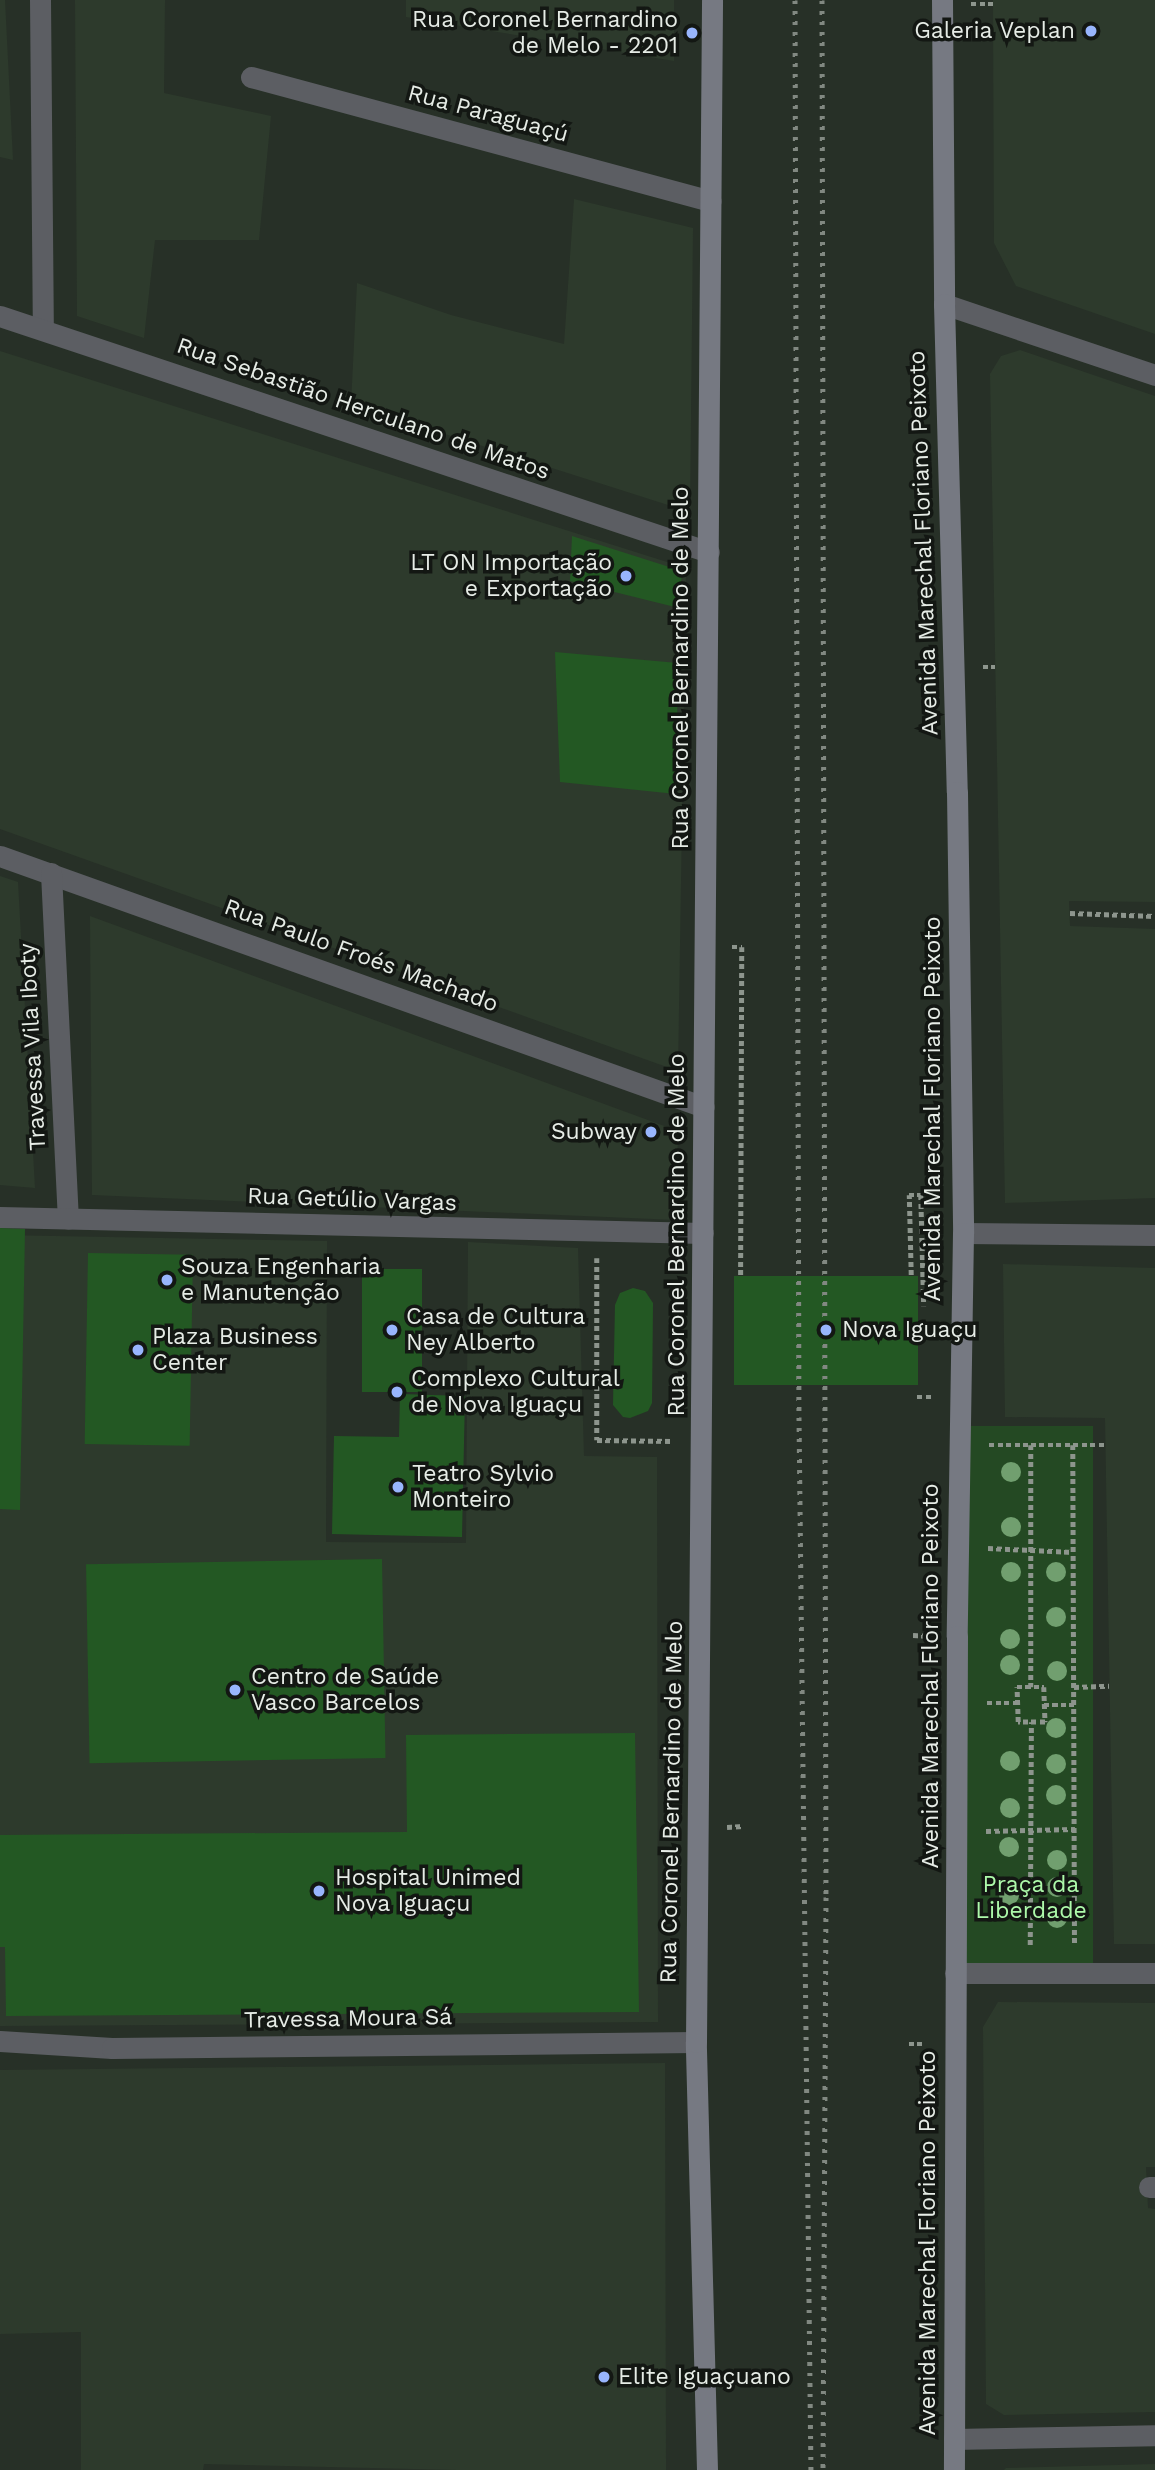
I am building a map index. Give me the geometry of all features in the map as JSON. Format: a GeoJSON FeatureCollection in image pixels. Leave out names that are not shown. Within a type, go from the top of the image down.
{"type":"FeatureCollection","features":[{"type":"Feature","properties":{"kind":"main road","name":"Rua Coronel Bernardino de Melo"},"geometry":{"type":"LineString","coordinates":[[707,2470],[696,2042],[712,0]]}},
{"type":"Feature","properties":{"kind":"main road","name":"Avenida Marechal Floriano Peixoto"},"geometry":{"type":"LineString","coordinates":[[942,0],[944,304],[957,792],[962,1233],[955,1973],[954,2470]]}},
{"type":"Feature","properties":{"kind":"street"},"geometry":{"type":"LineString","coordinates":[[40,0],[43,329]]}},
{"type":"Feature","properties":{"kind":"street","name":"Rua Paraguaçú"},"geometry":{"type":"LineString","coordinates":[[251,77],[711,201]]}},
{"type":"Feature","properties":{"kind":"street"},"geometry":{"type":"LineString","coordinates":[[944,304],[1155,375]]}},
{"type":"Feature","properties":{"kind":"street","name":"Rua Sebastião Herculano de Matos"},"geometry":{"type":"LineString","coordinates":[[0,316],[709,552]]}},
{"type":"Feature","properties":{"kind":"street","name":"Rua Paulo Froés Machado"},"geometry":{"type":"LineString","coordinates":[[0,856],[704,1107]]}},
{"type":"Feature","properties":{"kind":"street","name":"Travessa Vila Iboty"},"geometry":{"type":"LineString","coordinates":[[51,873],[68,1219]]}},
{"type":"Feature","properties":{"kind":"street","name":"Rua Getúlio Vargas"},"geometry":{"type":"LineString","coordinates":[[0,1217],[597,1233],[703,1233]]}},
{"type":"Feature","properties":{"kind":"street"},"geometry":{"type":"LineString","coordinates":[[962,1233],[1155,1235]]}},
{"type":"Feature","properties":{"kind":"street"},"geometry":{"type":"LineString","coordinates":[[955,1973],[1155,1973]]}},
{"type":"Feature","properties":{"kind":"street","name":"Travessa Moura Sá"},"geometry":{"type":"LineString","coordinates":[[0,2041],[111,2048],[696,2042]]}},
{"type":"Feature","properties":{"kind":"street"},"geometry":{"type":"LineString","coordinates":[[954,2439],[1155,2435]]}},
{"type":"Feature","properties":{"kind":"path"},"geometry":{"type":"LineString","coordinates":[[1070,914],[1155,916]]}},
{"type":"Feature","properties":{"kind":"path"},"geometry":{"type":"LineString","coordinates":[[741,1276],[742,947]]}},
{"type":"Feature","properties":{"kind":"path"},"geometry":{"type":"LineString","coordinates":[[911,1275],[909,1195],[921,1195],[924,1306]]}},
{"type":"Feature","properties":{"kind":"path"},"geometry":{"type":"LineString","coordinates":[[597,1233],[597,1440],[702,1441]]}},
{"type":"Feature","properties":{"kind":"path"},"geometry":{"type":"LineString","coordinates":[[917,1397],[936,1397]]}},
{"type":"Feature","properties":{"kind":"path"},"geometry":{"type":"LineString","coordinates":[[988,1445],[1105,1445]]}},
{"type":"Feature","properties":{"kind":"path"},"geometry":{"type":"LineString","coordinates":[[1031,1445],[1031,1687]]}},
{"type":"Feature","properties":{"kind":"path"},"geometry":{"type":"LineString","coordinates":[[1073,1445],[1075,1948]]}},
{"type":"Feature","properties":{"kind":"path"},"geometry":{"type":"LineString","coordinates":[[987,1548],[1074,1552]]}},
{"type":"Feature","properties":{"kind":"path"},"geometry":{"type":"LineString","coordinates":[[1074,1687],[1109,1686]]}},
{"type":"Feature","properties":{"kind":"path"},"geometry":{"type":"LineString","coordinates":[[1017,1687],[1044,1687],[1045,1722],[1018,1722],[1017,1703],[1017,1687]]}},
{"type":"Feature","properties":{"kind":"path"},"geometry":{"type":"LineString","coordinates":[[986,1703],[1017,1703]]}},
{"type":"Feature","properties":{"kind":"path"},"geometry":{"type":"LineString","coordinates":[[1044,1705],[1074,1705]]}},
{"type":"Feature","properties":{"kind":"path"},"geometry":{"type":"LineString","coordinates":[[1030,1948],[1031,1722]]}},
{"type":"Feature","properties":{"kind":"path"},"geometry":{"type":"LineString","coordinates":[[986,1831],[1074,1829]]}},
{"type":"Feature","properties":{"kind":"shaded area"},"geometry":{"type":"Polygon","coordinates":[[[0,0],[5,0],[13,160],[0,157],[0,0]]]}},
{"type":"Feature","properties":{"kind":"shaded area"},"geometry":{"type":"Polygon","coordinates":[[[75,0],[165,0],[164,93],[271,116],[259,240],[155,240],[144,338],[77,316],[75,0]]]}},
{"type":"Feature","properties":{"kind":"shaded area"},"geometry":{"type":"Polygon","coordinates":[[[406,0],[674,0],[674,61],[406,17],[406,0]]]}},
{"type":"Feature","properties":{"kind":"shaded area"},"geometry":{"type":"Polygon","coordinates":[[[993,0],[1155,0],[1155,334],[1016,286],[994,243],[993,0]]]}},
{"type":"Feature","properties":{"kind":"shaded area"},"geometry":{"type":"Polygon","coordinates":[[[574,199],[693,228],[690,512],[351,404],[357,283],[451,315],[564,344],[574,199]]]}},
{"type":"Feature","properties":{"kind":"shaded area"},"geometry":{"type":"Polygon","coordinates":[[[1020,350],[1155,396],[1155,902],[1069,901],[1070,926],[1155,929],[1155,1198],[1005,1203],[990,374],[1001,356],[1020,350]]]}},
{"type":"Feature","properties":{"kind":"shaded area"},"geometry":{"type":"Polygon","coordinates":[[[0,351],[686,568],[678,1071],[0,829],[0,351]]]}},
{"type":"Feature","properties":{"kind":"shaded area"},"geometry":{"type":"Polygon","coordinates":[[[0,876],[18,882],[35,1188],[0,1185],[0,876]]]}},
{"type":"Feature","properties":{"kind":"shaded area"},"geometry":{"type":"Polygon","coordinates":[[[90,916],[678,1131],[676,1220],[92,1195],[90,916]]]}},
{"type":"Feature","properties":{"kind":"shaded area"},"geometry":{"type":"Polygon","coordinates":[[[0,1235],[327,1241],[326,1542],[466,1543],[468,1242],[578,1248],[584,1456],[657,1457],[658,2022],[0,2026],[0,1235]]]}},
{"type":"Feature","properties":{"kind":"shaded area"},"geometry":{"type":"Polygon","coordinates":[[[1003,1264],[1155,1268],[1155,1944],[1114,1944],[1105,1418],[1005,1417],[1003,1264]]]}},
{"type":"Feature","properties":{"kind":"shaded area"},"geometry":{"type":"Polygon","coordinates":[[[998,2002],[1155,2003],[1155,2167],[1146,2167],[1148,2208],[1155,2209],[1155,2412],[1004,2415],[986,2404],[983,2027],[998,2002]]]}},
{"type":"Feature","properties":{"kind":"shaded area"},"geometry":{"type":"Polygon","coordinates":[[[665,2063],[666,2470],[457,2470],[204,2464],[203,2470],[81,2470],[81,2332],[0,2334],[0,2070],[665,2063]]]}},
{"type":"Feature","properties":{"kind":"shaded area"},"geometry":{"type":"Polygon","coordinates":[[[1155,2464],[1155,2470],[1004,2470],[1006,2468],[1155,2464]]]}},
{"type":"Feature","properties":{"kind":"green space","name":"Praça da Liberdade"},"geometry":{"type":"Polygon","coordinates":[[[964,1426],[1093,1426],[1093,1970],[964,1970],[964,1426]]]}},
{"type":"Feature","properties":{"kind":"building","name":"LT ON Importação e Exportação"},"geometry":{"type":"Polygon","coordinates":[[[572,536],[682,571],[679,608],[570,581],[572,536]]]}},
{"type":"Feature","properties":{"kind":"building"},"geometry":{"type":"Polygon","coordinates":[[[555,652],[678,663],[676,794],[560,782],[555,652]]]}},
{"type":"Feature","properties":{"kind":"building"},"geometry":{"type":"Polygon","coordinates":[[[0,1228],[25,1229],[20,1510],[0,1509],[0,1228]]]}},
{"type":"Feature","properties":{"kind":"building","name":"Plaza Business Center"},"geometry":{"type":"Polygon","coordinates":[[[88,1253],[193,1255],[190,1446],[85,1444],[88,1253]]]}},
{"type":"Feature","properties":{"kind":"building","name":"Casa de Cultura Ney Alberto"},"geometry":{"type":"Polygon","coordinates":[[[362,1269],[422,1269],[422,1392],[362,1392],[362,1269]]]}},
{"type":"Feature","properties":{"kind":"building","name":"Nova Iguaçu"},"geometry":{"type":"Polygon","coordinates":[[[734,1276],[918,1276],[918,1385],[734,1385],[734,1276]]]}},
{"type":"Feature","properties":{"kind":"building"},"geometry":{"type":"Polygon","coordinates":[[[633,1288],[645,1291],[653,1303],[652,1403],[648,1411],[630,1418],[623,1417],[613,1405],[615,1305],[620,1293],[633,1288]]]}},
{"type":"Feature","properties":{"kind":"building","name":"Teatro Sylvio Monteiro"},"geometry":{"type":"Polygon","coordinates":[[[400,1394],[465,1396],[462,1537],[332,1534],[334,1436],[399,1437],[400,1394]]]}},
{"type":"Feature","properties":{"kind":"building","name":"Centro de Saúde Vasco Barcelos"},"geometry":{"type":"Polygon","coordinates":[[[382,1559],[385,1758],[90,1763],[86,1564],[382,1559]]]}},
{"type":"Feature","properties":{"kind":"building","name":"Hospital Unimed Nova Iguaçu"},"geometry":{"type":"Polygon","coordinates":[[[635,1733],[639,2012],[6,2016],[5,1947],[0,1947],[0,1835],[407,1832],[406,1735],[635,1733]]]}},
{"type":"Feature","properties":{"kind":"railway"},"geometry":{"type":"LineString","coordinates":[[795,0],[799,1417],[811,2470]]}},
{"type":"Feature","properties":{"kind":"railway"},"geometry":{"type":"LineString","coordinates":[[822,0],[826,1897],[823,2470]]}},
{"type":"Feature","properties":{"kind":"place","name":"Galeria Veplan"},"geometry":{"type":"Point","coordinates":[1091,31]}},
{"type":"Feature","properties":{"kind":"place","name":"Rua Coronel Bernardino de Melo - 2201"},"geometry":{"type":"Point","coordinates":[692,33]}},
{"type":"Feature","properties":{"kind":"place","name":"LT ON Importação e Exportação"},"geometry":{"type":"Point","coordinates":[626,576]}},
{"type":"Feature","properties":{"kind":"place","name":"Subway"},"geometry":{"type":"Point","coordinates":[651,1132]}},
{"type":"Feature","properties":{"kind":"place","name":"Souza Engenharia e Manutenção"},"geometry":{"type":"Point","coordinates":[167,1280]}},
{"type":"Feature","properties":{"kind":"place","name":"Casa de Cultura Ney Alberto"},"geometry":{"type":"Point","coordinates":[392,1330]}},
{"type":"Feature","properties":{"kind":"place","name":"Nova Iguaçu"},"geometry":{"type":"Point","coordinates":[826,1330]}},
{"type":"Feature","properties":{"kind":"place","name":"Plaza Business Center"},"geometry":{"type":"Point","coordinates":[138,1350]}},
{"type":"Feature","properties":{"kind":"place","name":"Complexo Cultural de Nova Iguaçu"},"geometry":{"type":"Point","coordinates":[397,1392]}},
{"type":"Feature","properties":{"kind":"place","name":"Teatro Sylvio Monteiro"},"geometry":{"type":"Point","coordinates":[398,1487]}},
{"type":"Feature","properties":{"kind":"place","name":"Centro de Saúde Vasco Barcelos"},"geometry":{"type":"Point","coordinates":[235,1690]}},
{"type":"Feature","properties":{"kind":"place","name":"Hospital Unimed Nova Iguaçu"},"geometry":{"type":"Point","coordinates":[319,1891]}},
{"type":"Feature","properties":{"kind":"place","name":"Elite Iguaçuano"},"geometry":{"type":"Point","coordinates":[604,2377]}}]}
